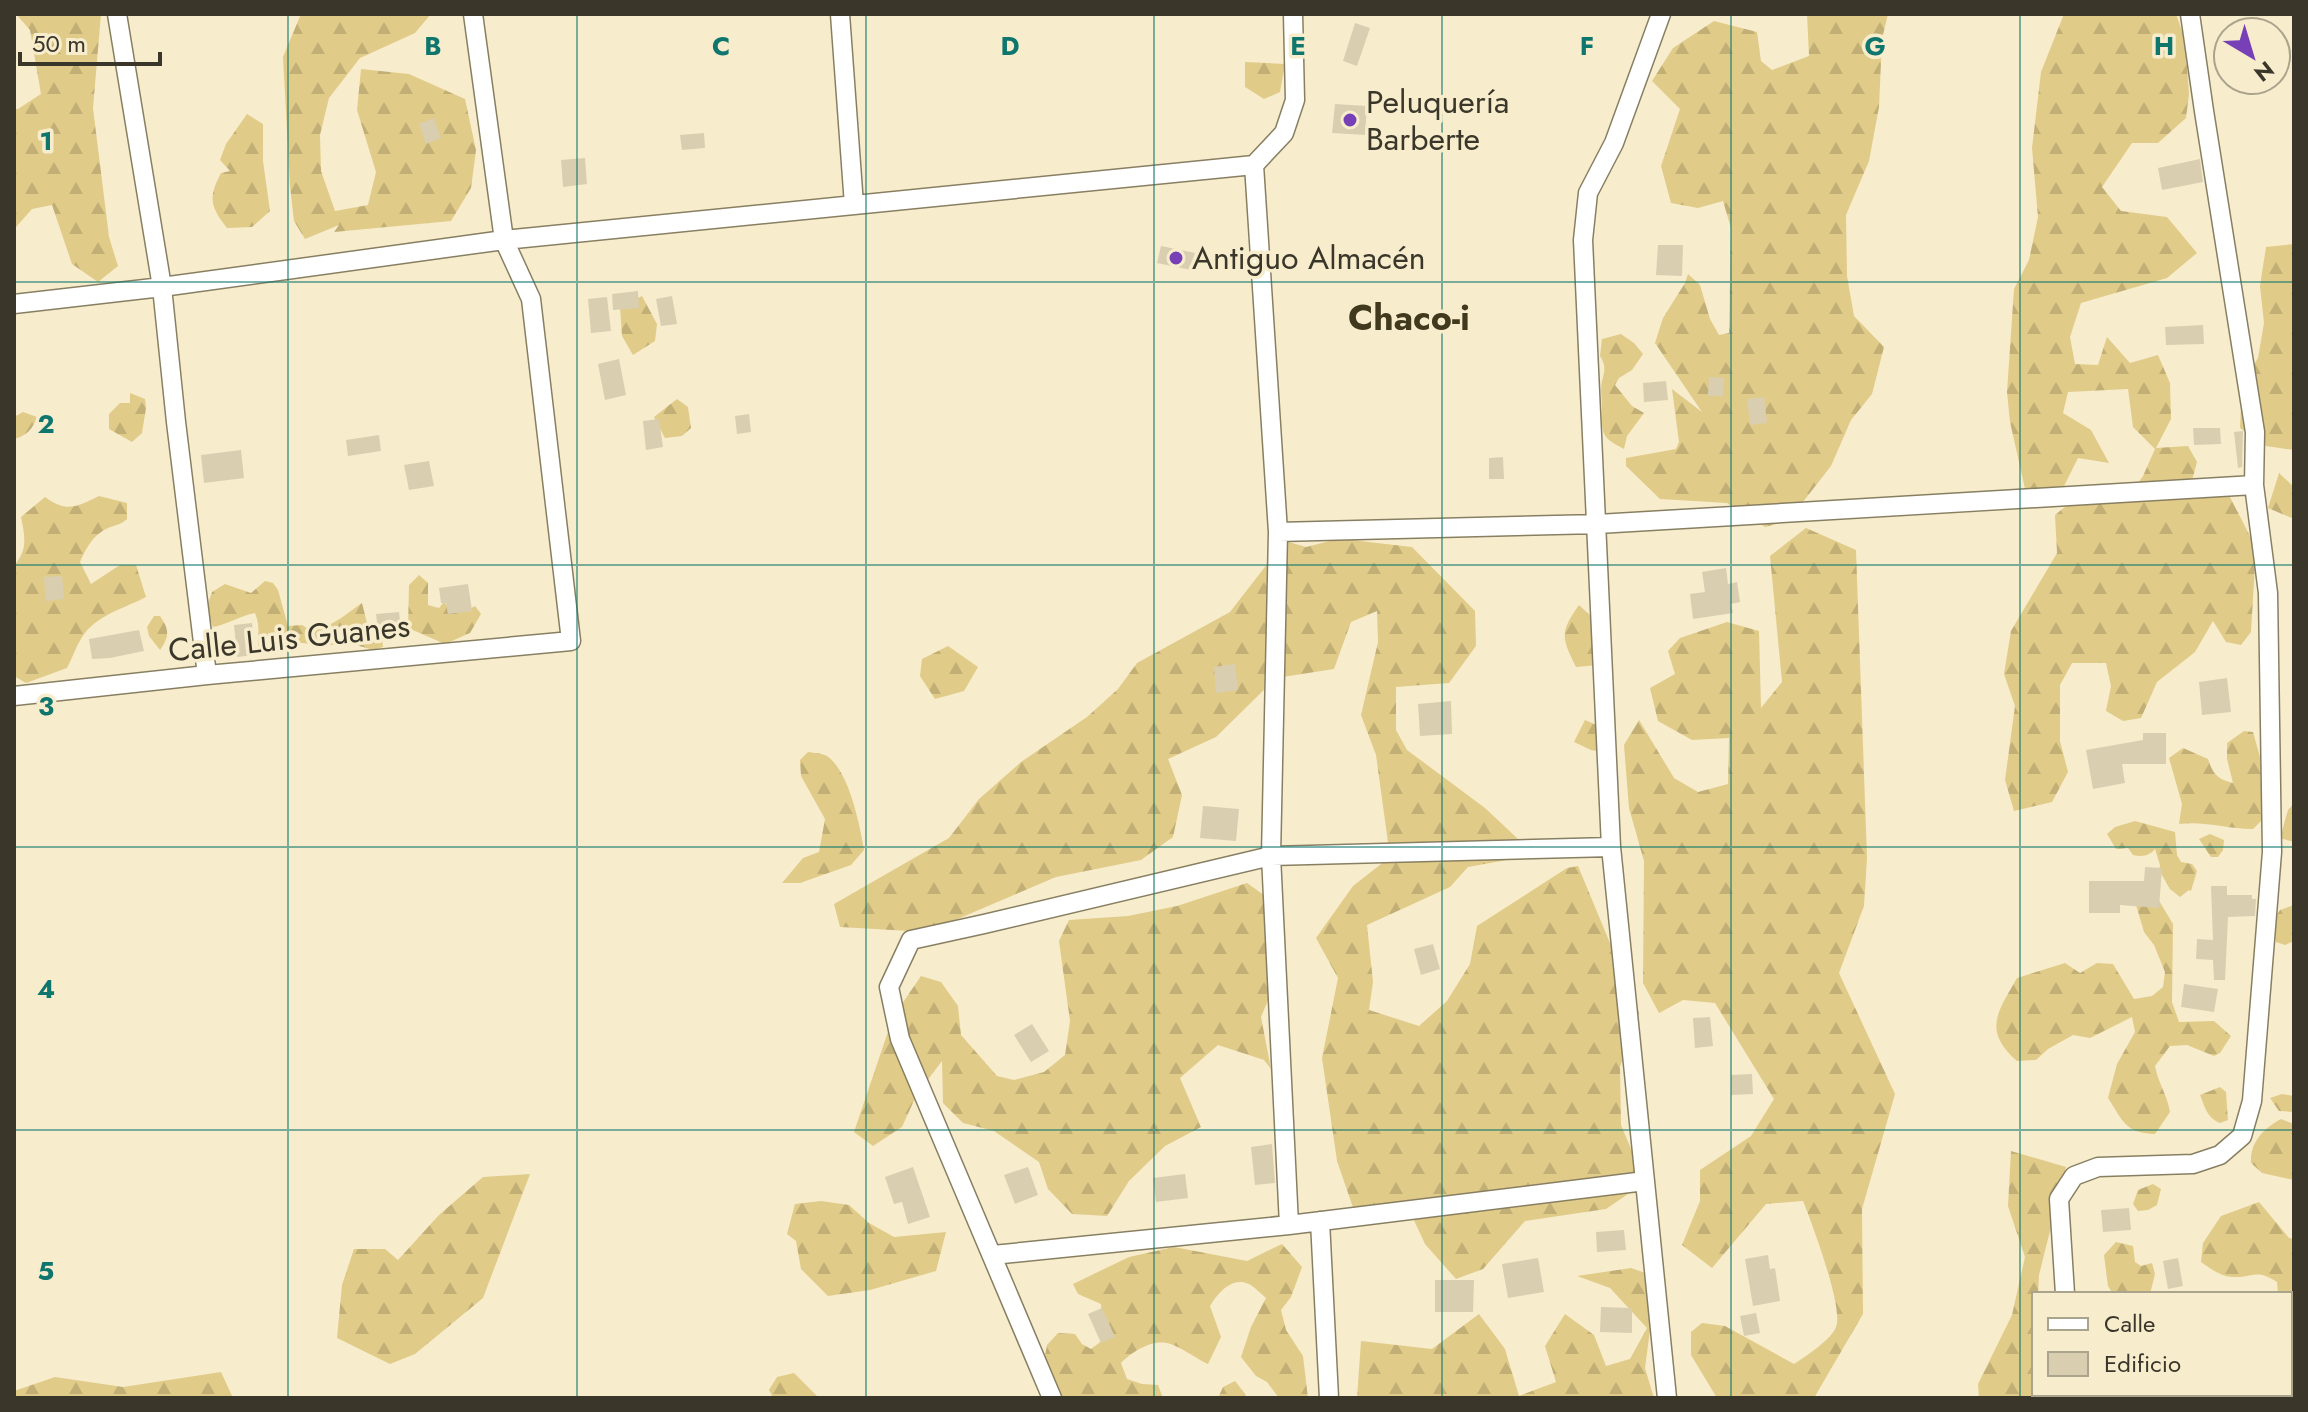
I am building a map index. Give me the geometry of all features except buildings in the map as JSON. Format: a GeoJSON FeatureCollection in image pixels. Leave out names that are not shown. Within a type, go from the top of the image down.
{"type":"FeatureCollection","features":[{"type":"Feature","properties":{"kind":"street"},"geometry":{"type":"LineString","coordinates":[[117,14],[162,287],[207,675]]}},
{"type":"Feature","properties":{"kind":"street"},"geometry":{"type":"LineString","coordinates":[[473,14],[504,240]]}},
{"type":"Feature","properties":{"kind":"street"},"geometry":{"type":"LineString","coordinates":[[840,14],[854,205]]}},
{"type":"Feature","properties":{"kind":"street"},"geometry":{"type":"LineString","coordinates":[[14,304],[504,240],[1254,165],[1284,133],[1295,100],[1293,14]]}},
{"type":"Feature","properties":{"kind":"street"},"geometry":{"type":"LineString","coordinates":[[1661,14],[1614,143],[1588,193],[1583,240],[1611,847],[1667,1398]]}},
{"type":"Feature","properties":{"kind":"street"},"geometry":{"type":"LineString","coordinates":[[2065,1292],[2059,1199],[2074,1176],[2098,1167],[2193,1164],[2220,1155],[2242,1136],[2252,1101],[2272,852],[2268,593],[2254,485],[2255,432],[2190,14]]}},
{"type":"Feature","properties":{"kind":"street"},"geometry":{"type":"LineString","coordinates":[[1254,165],[1278,532],[1271,856],[1289,1225]]}},
{"type":"Feature","properties":{"kind":"street","name":"Calle Luis Guanes"},"geometry":{"type":"LineString","coordinates":[[14,696],[571,641],[531,299],[504,240]]}},
{"type":"Feature","properties":{"kind":"street"},"geometry":{"type":"LineString","coordinates":[[1278,532],[1598,524],[2254,485]]}},
{"type":"Feature","properties":{"kind":"street"},"geometry":{"type":"LineString","coordinates":[[1052,1398],[900,1039],[889,987],[911,940],[1271,856],[1611,847]]}},
{"type":"Feature","properties":{"kind":"street"},"geometry":{"type":"LineString","coordinates":[[993,1255],[1289,1225],[1645,1181]]}},
{"type":"Feature","properties":{"kind":"street"},"geometry":{"type":"LineString","coordinates":[[1320,1221],[1329,1398]]}},
{"type":"Feature","properties":{"kind":"green space"},"geometry":{"type":"Polygon","coordinates":[[[16,14],[101,14],[93,108],[109,237],[118,266],[98,282],[72,264],[52,205],[32,209],[16,227],[14,248],[14,109],[41,94],[30,30],[16,14]]]}},
{"type":"Feature","properties":{"kind":"green space"},"geometry":{"type":"Polygon","coordinates":[[[301,14],[431,14],[415,33],[360,58],[329,98],[320,135],[321,171],[335,211],[368,205],[376,172],[357,110],[361,69],[409,74],[465,99],[476,150],[471,188],[451,221],[334,232],[339,225],[305,239],[294,221],[283,57],[301,14]]]}},
{"type":"Feature","properties":{"kind":"green space"},"geometry":{"type":"Polygon","coordinates":[[[1807,14],[1888,14],[1882,39],[1879,107],[1869,161],[1846,215],[1847,276],[1854,316],[1884,347],[1872,394],[1851,420],[1831,466],[1788,521],[1765,527],[1727,503],[1660,499],[1626,466],[1626,458],[1676,449],[1679,442],[1672,389],[1702,412],[1655,343],[1663,318],[1688,274],[1700,285],[1710,319],[1719,335],[1729,333],[1731,228],[1723,201],[1698,208],[1671,203],[1661,166],[1680,109],[1652,81],[1673,48],[1714,21],[1757,32],[1761,61],[1772,70],[1809,56],[1807,14]]]}},
{"type":"Feature","properties":{"kind":"green space"},"geometry":{"type":"Polygon","coordinates":[[[2064,14],[2176,14],[2185,40],[2189,94],[2186,118],[2158,143],[2132,143],[2102,187],[2121,211],[2167,217],[2197,253],[2167,278],[2081,303],[2070,337],[2075,364],[2098,365],[2107,337],[2130,363],[2158,355],[2170,383],[2171,419],[2156,448],[2188,446],[2197,462],[2190,488],[2226,489],[2256,548],[2251,632],[2241,645],[2226,642],[2213,621],[2195,652],[2157,682],[2141,718],[2123,721],[2106,711],[2111,686],[2106,663],[2072,663],[2060,685],[2060,741],[2068,772],[2052,802],[2014,811],[2005,780],[2015,706],[2004,674],[2011,631],[2057,553],[2055,515],[2076,498],[2130,495],[2155,449],[2133,427],[2128,389],[2068,392],[2063,413],[2091,430],[2109,463],[2078,458],[2061,492],[2028,502],[2010,422],[2007,392],[2014,289],[2029,260],[2038,217],[2032,148],[2041,72],[2064,14]]]}},
{"type":"Feature","properties":{"kind":"green space"},"geometry":{"type":"Polygon","coordinates":[[[1245,62],[1285,64],[1280,92],[1264,99],[1245,87],[1245,62]]]}},
{"type":"Feature","properties":{"kind":"green space"},"geometry":{"type":"Polygon","coordinates":[[[247,114],[263,124],[263,161],[270,211],[252,227],[227,228],[214,208],[214,189],[221,173],[230,171],[220,160],[226,144],[247,114]]]}},
{"type":"Feature","properties":{"kind":"green space"},"geometry":{"type":"Polygon","coordinates":[[[2294,244],[2294,450],[2266,446],[2240,428],[2242,384],[2258,358],[2264,323],[2260,286],[2266,247],[2294,244]]]}},
{"type":"Feature","properties":{"kind":"green space"},"geometry":{"type":"Polygon","coordinates":[[[642,296],[657,324],[655,341],[633,355],[622,336],[620,307],[642,296]]]}},
{"type":"Feature","properties":{"kind":"green space"},"geometry":{"type":"Polygon","coordinates":[[[1621,334],[1643,354],[1632,370],[1619,378],[1615,385],[1632,406],[1644,413],[1627,436],[1624,449],[1610,441],[1604,433],[1601,387],[1604,368],[1600,356],[1602,339],[1621,334]]]}},
{"type":"Feature","properties":{"kind":"green space"},"geometry":{"type":"Polygon","coordinates":[[[130,393],[145,399],[146,408],[142,433],[132,442],[109,429],[109,414],[120,403],[130,403],[130,393]]]}},
{"type":"Feature","properties":{"kind":"green space"},"geometry":{"type":"Polygon","coordinates":[[[677,399],[688,407],[691,428],[682,436],[665,438],[654,417],[677,399]]]}},
{"type":"Feature","properties":{"kind":"green space"},"geometry":{"type":"Polygon","coordinates":[[[23,412],[37,417],[28,431],[14,439],[14,417],[23,412]]]}},
{"type":"Feature","properties":{"kind":"green space"},"geometry":{"type":"Polygon","coordinates":[[[2279,473],[2294,487],[2294,519],[2268,508],[2279,473]]]}},
{"type":"Feature","properties":{"kind":"green space"},"geometry":{"type":"Polygon","coordinates":[[[99,496],[127,503],[127,519],[96,536],[80,562],[91,584],[120,565],[136,565],[146,597],[91,626],[67,668],[26,683],[14,676],[14,566],[22,554],[24,543],[21,517],[45,497],[59,505],[72,507],[99,496]]]}},
{"type":"Feature","properties":{"kind":"green space"},"geometry":{"type":"Polygon","coordinates":[[[1806,528],[1856,550],[1867,858],[1864,906],[1839,973],[1895,1094],[1862,1209],[1863,1314],[1814,1398],[1717,1398],[1691,1355],[1691,1332],[1702,1323],[1725,1326],[1794,1364],[1829,1337],[1836,1327],[1837,1317],[1826,1266],[1803,1201],[1766,1204],[1712,1268],[1682,1245],[1700,1201],[1700,1170],[1751,1136],[1774,1099],[1715,1003],[1683,1000],[1659,1013],[1643,983],[1644,861],[1629,808],[1624,745],[1639,720],[1674,778],[1698,792],[1728,784],[1729,738],[1692,740],[1658,721],[1650,688],[1675,674],[1668,651],[1680,638],[1727,622],[1759,631],[1761,708],[1782,682],[1770,556],[1806,528]]]}},
{"type":"Feature","properties":{"kind":"green space"},"geometry":{"type":"Polygon","coordinates":[[[1351,540],[1412,547],[1475,611],[1476,646],[1449,683],[1396,687],[1396,730],[1407,750],[1485,808],[1535,855],[1468,867],[1450,887],[1367,925],[1373,982],[1369,1010],[1419,1026],[1447,1001],[1470,964],[1477,926],[1567,868],[1578,866],[1639,1013],[1620,1067],[1621,1125],[1639,1168],[1628,1194],[1606,1209],[1525,1221],[1483,1269],[1456,1279],[1425,1244],[1412,1216],[1358,1222],[1337,1161],[1322,1058],[1338,978],[1316,938],[1353,886],[1390,857],[1376,755],[1361,715],[1378,642],[1377,611],[1351,622],[1334,669],[1276,678],[1216,737],[1168,759],[1182,795],[1173,837],[1141,860],[1056,877],[927,932],[840,927],[834,904],[949,838],[979,799],[1021,762],[1087,717],[1118,689],[1137,663],[1230,612],[1285,541],[1306,547],[1351,540]]]}},
{"type":"Feature","properties":{"kind":"green space"},"geometry":{"type":"Polygon","coordinates":[[[419,575],[428,583],[428,605],[439,608],[444,602],[452,611],[466,611],[475,606],[481,614],[470,633],[445,644],[408,628],[409,585],[419,575]]]}},
{"type":"Feature","properties":{"kind":"green space"},"geometry":{"type":"Polygon","coordinates":[[[265,581],[273,583],[278,590],[288,626],[324,627],[362,603],[368,627],[382,637],[383,647],[377,651],[356,645],[284,641],[269,653],[259,654],[255,613],[213,627],[206,609],[212,592],[225,584],[251,593],[265,581]]]}},
{"type":"Feature","properties":{"kind":"green space"},"geometry":{"type":"Polygon","coordinates":[[[1579,605],[1596,621],[1598,665],[1576,667],[1568,649],[1566,629],[1579,605]]]}},
{"type":"Feature","properties":{"kind":"green space"},"geometry":{"type":"Polygon","coordinates":[[[154,616],[160,616],[167,629],[167,637],[160,650],[149,636],[147,627],[154,616]]]}},
{"type":"Feature","properties":{"kind":"green space"},"geometry":{"type":"Polygon","coordinates":[[[948,646],[978,667],[964,691],[935,699],[920,676],[922,659],[948,646]]]}},
{"type":"Feature","properties":{"kind":"green space"},"geometry":{"type":"Polygon","coordinates":[[[1585,720],[1601,727],[1601,752],[1574,742],[1585,720]]]}},
{"type":"Feature","properties":{"kind":"green space"},"geometry":{"type":"Polygon","coordinates":[[[2244,731],[2253,732],[2260,757],[2265,817],[2253,829],[2179,824],[2182,804],[2169,758],[2183,748],[2208,759],[2216,775],[2233,783],[2227,743],[2244,731]]]}},
{"type":"Feature","properties":{"kind":"green space"},"geometry":{"type":"Polygon","coordinates":[[[808,752],[827,756],[842,774],[852,799],[864,850],[851,865],[800,883],[782,883],[803,858],[819,852],[825,819],[801,776],[800,760],[808,752]]]}},
{"type":"Feature","properties":{"kind":"green space"},"geometry":{"type":"Polygon","coordinates":[[[2294,803],[2294,842],[2280,838],[2288,810],[2294,803]]]}},
{"type":"Feature","properties":{"kind":"green space"},"geometry":{"type":"Polygon","coordinates":[[[2135,821],[2175,832],[2177,855],[2181,862],[2192,864],[2197,871],[2191,891],[2180,897],[2170,889],[2159,870],[2155,849],[2148,855],[2140,856],[2133,855],[2128,848],[2116,849],[2107,834],[2115,827],[2135,821]]]}},
{"type":"Feature","properties":{"kind":"green space"},"geometry":{"type":"Polygon","coordinates":[[[2210,834],[2224,840],[2218,857],[2211,857],[2199,839],[2210,834]]]}},
{"type":"Feature","properties":{"kind":"green space"},"geometry":{"type":"Polygon","coordinates":[[[1247,883],[1271,900],[1273,988],[1261,1017],[1271,1069],[1264,1060],[1218,1045],[1180,1078],[1201,1127],[1165,1146],[1129,1181],[1107,1216],[1072,1214],[1048,1189],[1039,1162],[994,1131],[963,1123],[943,1103],[942,1061],[917,1094],[902,1127],[873,1146],[854,1132],[893,1017],[921,976],[941,982],[958,1006],[961,1035],[997,1076],[1014,1080],[1044,1072],[1065,1055],[1070,1021],[1059,941],[1069,920],[1128,916],[1177,906],[1247,883]]]}},
{"type":"Feature","properties":{"kind":"green space"},"geometry":{"type":"Polygon","coordinates":[[[2158,899],[2173,924],[2172,1002],[2179,1022],[2214,1021],[2231,1036],[2220,1053],[2214,1056],[2187,1045],[2170,1046],[2155,1066],[2170,1112],[2155,1134],[2131,1128],[2108,1098],[2117,1064],[2135,1032],[2132,1017],[2090,1038],[2073,1035],[2036,1060],[2017,1061],[2000,1040],[1997,1021],[1999,1011],[2017,978],[2065,963],[2080,973],[2097,963],[2113,964],[2134,999],[2152,996],[2163,987],[2165,972],[2154,945],[2144,932],[2136,905],[2158,899]]]}},
{"type":"Feature","properties":{"kind":"green space"},"geometry":{"type":"Polygon","coordinates":[[[2294,905],[2294,941],[2285,945],[2276,942],[2274,919],[2280,910],[2294,905]]]}},
{"type":"Feature","properties":{"kind":"green space"},"geometry":{"type":"Polygon","coordinates":[[[2220,1087],[2226,1092],[2228,1120],[2220,1123],[2209,1115],[2200,1095],[2220,1087]]]}},
{"type":"Feature","properties":{"kind":"green space"},"geometry":{"type":"Polygon","coordinates":[[[2282,1094],[2294,1096],[2294,1112],[2279,1111],[2270,1098],[2282,1094]]]}},
{"type":"Feature","properties":{"kind":"green space"},"geometry":{"type":"Polygon","coordinates":[[[2281,1119],[2294,1124],[2294,1180],[2262,1173],[2251,1163],[2259,1137],[2281,1119]]]}},
{"type":"Feature","properties":{"kind":"green space"},"geometry":{"type":"Polygon","coordinates":[[[2011,1151],[2066,1167],[2039,1275],[2038,1292],[2032,1292],[2032,1398],[1979,1398],[1978,1384],[2012,1315],[2025,1257],[2008,1206],[2011,1151]]]}},
{"type":"Feature","properties":{"kind":"green space"},"geometry":{"type":"Polygon","coordinates":[[[530,1174],[483,1298],[415,1354],[390,1364],[337,1338],[342,1285],[354,1249],[385,1249],[398,1260],[439,1215],[483,1177],[530,1174]]]}},
{"type":"Feature","properties":{"kind":"green space"},"geometry":{"type":"Polygon","coordinates":[[[2153,1184],[2161,1189],[2157,1205],[2138,1211],[2133,1204],[2138,1190],[2153,1184]]]}},
{"type":"Feature","properties":{"kind":"green space"},"geometry":{"type":"Polygon","coordinates":[[[821,1201],[849,1205],[869,1223],[894,1237],[946,1232],[936,1271],[870,1290],[828,1296],[801,1269],[796,1241],[787,1234],[795,1204],[821,1201]]]}},
{"type":"Feature","properties":{"kind":"green space"},"geometry":{"type":"Polygon","coordinates":[[[2259,1202],[2289,1238],[2294,1239],[2294,1330],[2292,1292],[2278,1292],[2277,1282],[2270,1278],[2259,1275],[2228,1276],[2201,1262],[2203,1243],[2221,1216],[2259,1202]]]}},
{"type":"Feature","properties":{"kind":"green space"},"geometry":{"type":"Polygon","coordinates":[[[2116,1242],[2133,1246],[2135,1262],[2141,1266],[2152,1263],[2155,1274],[2150,1292],[2112,1292],[2108,1286],[2104,1255],[2116,1242]]]}},
{"type":"Feature","properties":{"kind":"green space"},"geometry":{"type":"Polygon","coordinates":[[[1282,1244],[1302,1267],[1291,1297],[1281,1310],[1286,1330],[1303,1356],[1308,1398],[1279,1398],[1241,1357],[1251,1327],[1266,1298],[1251,1285],[1237,1282],[1226,1287],[1210,1306],[1221,1337],[1208,1364],[1167,1343],[1154,1343],[1142,1348],[1121,1363],[1127,1379],[1158,1385],[1163,1398],[1058,1398],[1060,1391],[1043,1366],[1047,1345],[1058,1333],[1075,1334],[1082,1344],[1091,1349],[1103,1340],[1101,1304],[1078,1294],[1073,1284],[1129,1257],[1174,1247],[1247,1261],[1282,1244]]]}},
{"type":"Feature","properties":{"kind":"green space"},"geometry":{"type":"Polygon","coordinates":[[[1631,1268],[1657,1277],[1645,1368],[1654,1398],[1357,1398],[1361,1341],[1432,1349],[1479,1314],[1505,1349],[1519,1396],[1556,1382],[1545,1346],[1565,1314],[1594,1335],[1606,1366],[1630,1359],[1647,1328],[1610,1288],[1577,1276],[1631,1268]]]}},
{"type":"Feature","properties":{"kind":"green space"},"geometry":{"type":"Polygon","coordinates":[[[221,1372],[233,1398],[14,1398],[14,1391],[55,1377],[123,1387],[221,1372]]]}},
{"type":"Feature","properties":{"kind":"green space"},"geometry":{"type":"Polygon","coordinates":[[[794,1373],[819,1398],[773,1398],[769,1390],[777,1377],[794,1373]]]}},
{"type":"Feature","properties":{"kind":"green space"},"geometry":{"type":"Polygon","coordinates":[[[1235,1381],[1246,1395],[1243,1398],[1218,1398],[1223,1387],[1235,1381]]]}},
{"type":"Feature","properties":{"kind":"place","name":"Peluquería Barberte"},"geometry":{"type":"Point","coordinates":[1350,120]}},
{"type":"Feature","properties":{"kind":"place","name":"Antiguo Almacén"},"geometry":{"type":"Point","coordinates":[1176,258]}},
{"type":"Feature","properties":{"kind":"district","name":"Chaco-i"},"geometry":{"type":"Point","coordinates":[1409,317]}}]}
